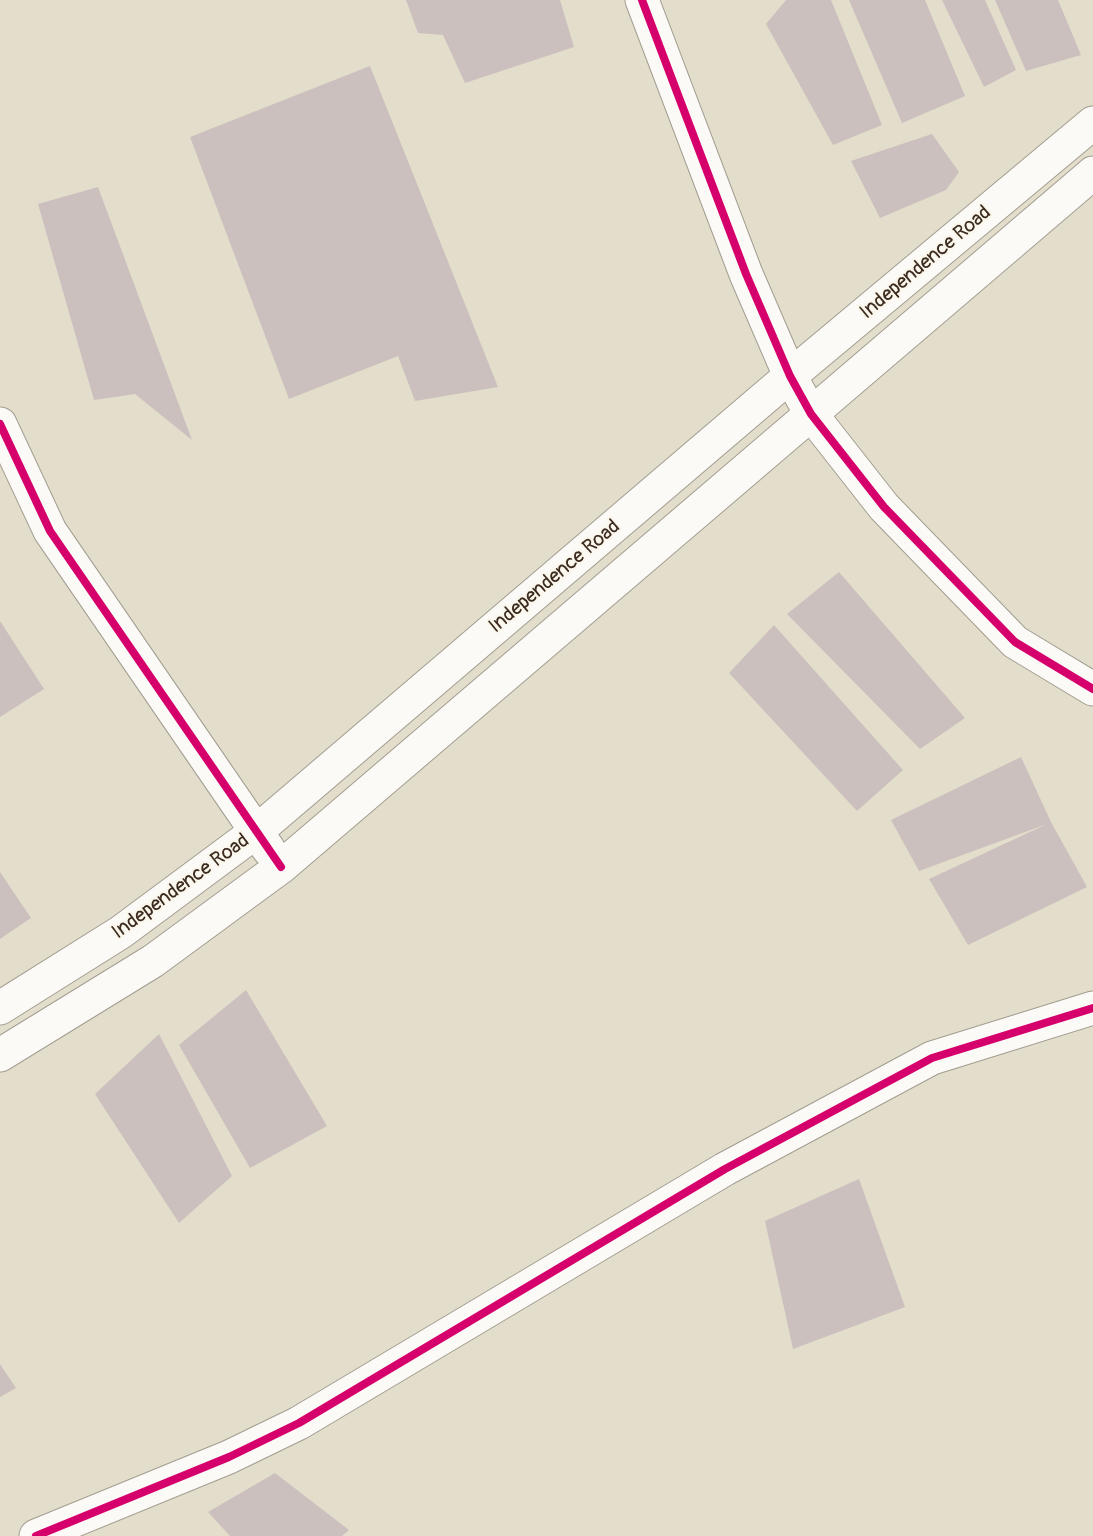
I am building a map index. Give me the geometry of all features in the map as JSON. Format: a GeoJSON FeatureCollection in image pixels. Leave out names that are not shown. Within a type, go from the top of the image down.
{"type":"FeatureCollection","features":[{"type":"Feature","properties":{"kind":"main road"},"geometry":{"type":"LineString","coordinates":[[642,0],[746,274],[790,376],[811,414],[884,507],[1015,642],[1093,689]]}},
{"type":"Feature","properties":{"kind":"main road","name":"Independence Road"},"geometry":{"type":"LineString","coordinates":[[0,1008],[121,932],[257,831],[790,376],[1093,123]]}},
{"type":"Feature","properties":{"kind":"main road","name":"Independence Road"},"geometry":{"type":"LineString","coordinates":[[0,1055],[153,961],[281,867],[1093,173]]}},
{"type":"Feature","properties":{"kind":"main road"},"geometry":{"type":"LineString","coordinates":[[0,424],[50,531],[281,867]]}},
{"type":"Feature","properties":{"kind":"main road"},"geometry":{"type":"LineString","coordinates":[[36,1536],[229,1457],[299,1424],[725,1168],[932,1058],[1093,1008]]}},
{"type":"Feature","properties":{"kind":"building"},"geometry":{"type":"Polygon","coordinates":[[[406,0],[560,0],[574,47],[465,83],[443,35],[418,33],[406,0]]]}},
{"type":"Feature","properties":{"kind":"building"},"geometry":{"type":"Polygon","coordinates":[[[786,0],[831,0],[882,125],[833,145],[766,24],[786,0]]]}},
{"type":"Feature","properties":{"kind":"building"},"geometry":{"type":"Polygon","coordinates":[[[849,0],[925,0],[965,96],[902,123],[849,0]]]}},
{"type":"Feature","properties":{"kind":"building"},"geometry":{"type":"Polygon","coordinates":[[[942,0],[985,0],[1016,70],[984,87],[942,0]]]}},
{"type":"Feature","properties":{"kind":"building"},"geometry":{"type":"Polygon","coordinates":[[[995,0],[1058,0],[1081,55],[1026,71],[995,0]]]}},
{"type":"Feature","properties":{"kind":"building"},"geometry":{"type":"Polygon","coordinates":[[[370,66],[498,387],[415,401],[398,356],[289,399],[190,137],[370,66]]]}},
{"type":"Feature","properties":{"kind":"building"},"geometry":{"type":"Polygon","coordinates":[[[932,134],[959,172],[946,190],[880,218],[851,161],[932,134]]]}},
{"type":"Feature","properties":{"kind":"building"},"geometry":{"type":"Polygon","coordinates":[[[98,187],[192,440],[135,394],[94,400],[38,204],[98,187]]]}},
{"type":"Feature","properties":{"kind":"building"},"geometry":{"type":"Polygon","coordinates":[[[839,572],[965,718],[920,749],[787,614],[839,572]]]}},
{"type":"Feature","properties":{"kind":"building"},"geometry":{"type":"Polygon","coordinates":[[[0,621],[44,689],[0,717],[0,621]]]}},
{"type":"Feature","properties":{"kind":"building"},"geometry":{"type":"Polygon","coordinates":[[[774,625],[903,770],[857,811],[729,673],[774,625]]]}},
{"type":"Feature","properties":{"kind":"building"},"geometry":{"type":"Polygon","coordinates":[[[1021,757],[1051,822],[1087,887],[968,945],[929,879],[1047,824],[919,871],[891,820],[1021,757]]]}},
{"type":"Feature","properties":{"kind":"building"},"geometry":{"type":"Polygon","coordinates":[[[0,872],[31,918],[0,939],[0,872]]]}},
{"type":"Feature","properties":{"kind":"building"},"geometry":{"type":"Polygon","coordinates":[[[246,990],[327,1126],[250,1168],[179,1045],[246,990]]]}},
{"type":"Feature","properties":{"kind":"building"},"geometry":{"type":"Polygon","coordinates":[[[159,1034],[232,1176],[179,1223],[95,1094],[159,1034]]]}},
{"type":"Feature","properties":{"kind":"building"},"geometry":{"type":"Polygon","coordinates":[[[859,1179],[905,1307],[793,1349],[765,1221],[859,1179]]]}},
{"type":"Feature","properties":{"kind":"building"},"geometry":{"type":"Polygon","coordinates":[[[0,1364],[16,1388],[0,1397],[0,1364]]]}},
{"type":"Feature","properties":{"kind":"building"},"geometry":{"type":"Polygon","coordinates":[[[275,1473],[349,1530],[342,1536],[230,1536],[208,1512],[275,1473]]]}},
{"type":"Feature","properties":{"kind":"cycle path"},"geometry":{"type":"LineString","coordinates":[[642,0],[746,274],[790,376],[811,414],[884,507],[1015,642],[1093,689]]}},
{"type":"Feature","properties":{"kind":"cycle path"},"geometry":{"type":"LineString","coordinates":[[0,424],[50,531],[281,867]]}},
{"type":"Feature","properties":{"kind":"cycle path"},"geometry":{"type":"LineString","coordinates":[[36,1536],[229,1457],[299,1423],[725,1169],[932,1058],[1093,1008]]}}]}
